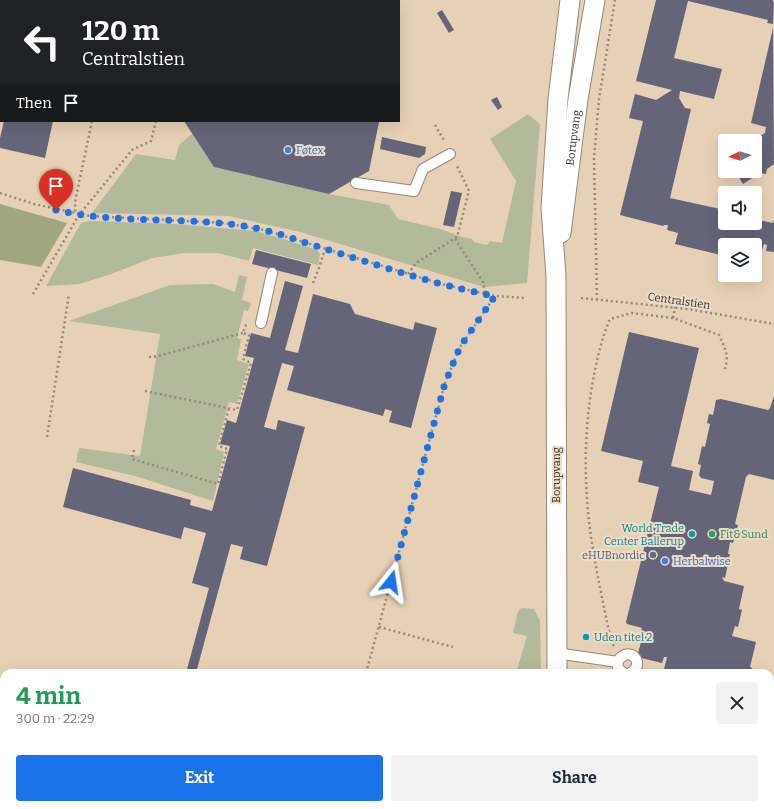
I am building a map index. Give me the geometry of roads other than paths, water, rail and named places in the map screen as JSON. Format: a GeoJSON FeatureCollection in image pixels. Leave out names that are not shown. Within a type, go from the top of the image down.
{"type":"FeatureCollection","features":[{"type":"Feature","properties":{"kind":"street","name":"Borupvang"},"geometry":{"type":"LineString","coordinates":[[557,669],[556,276],[551,208],[558,99],[570,0]]}},
{"type":"Feature","properties":{"kind":"street","name":"Borupvang"},"geometry":{"type":"LineString","coordinates":[[556,276],[578,99],[595,0]]}},
{"type":"Feature","properties":{"kind":"lane"},"geometry":{"type":"LineString","coordinates":[[356,183],[414,191],[423,169],[450,154]]}},
{"type":"Feature","properties":{"kind":"lane"},"geometry":{"type":"LineString","coordinates":[[262,323],[272,273]]}},
{"type":"Feature","properties":{"kind":"lane"},"geometry":{"type":"LineString","coordinates":[[556,653],[620,659]]}},
{"type":"Feature","properties":{"kind":"lane"},"geometry":{"type":"LineString","coordinates":[[620,669],[618,667],[620,659],[625,655],[634,657],[637,661],[636,669]]}},
{"type":"Feature","properties":{"kind":"place","name":"Føtex"},"geometry":{"type":"Point","coordinates":[288,150]}},
{"type":"Feature","properties":{"kind":"place","name":"World Trade Center Ballerup"},"geometry":{"type":"Point","coordinates":[692,534]}},
{"type":"Feature","properties":{"kind":"place","name":"Fit&Sund"},"geometry":{"type":"Point","coordinates":[712,534]}},
{"type":"Feature","properties":{"kind":"place","name":"eHUBnordic"},"geometry":{"type":"Point","coordinates":[653,555]}},
{"type":"Feature","properties":{"kind":"place","name":"Herbalwise"},"geometry":{"type":"Point","coordinates":[665,561]}},
{"type":"Feature","properties":{"kind":"place","name":"Uden titel 2"},"geometry":{"type":"Point","coordinates":[586,637]}}]}
